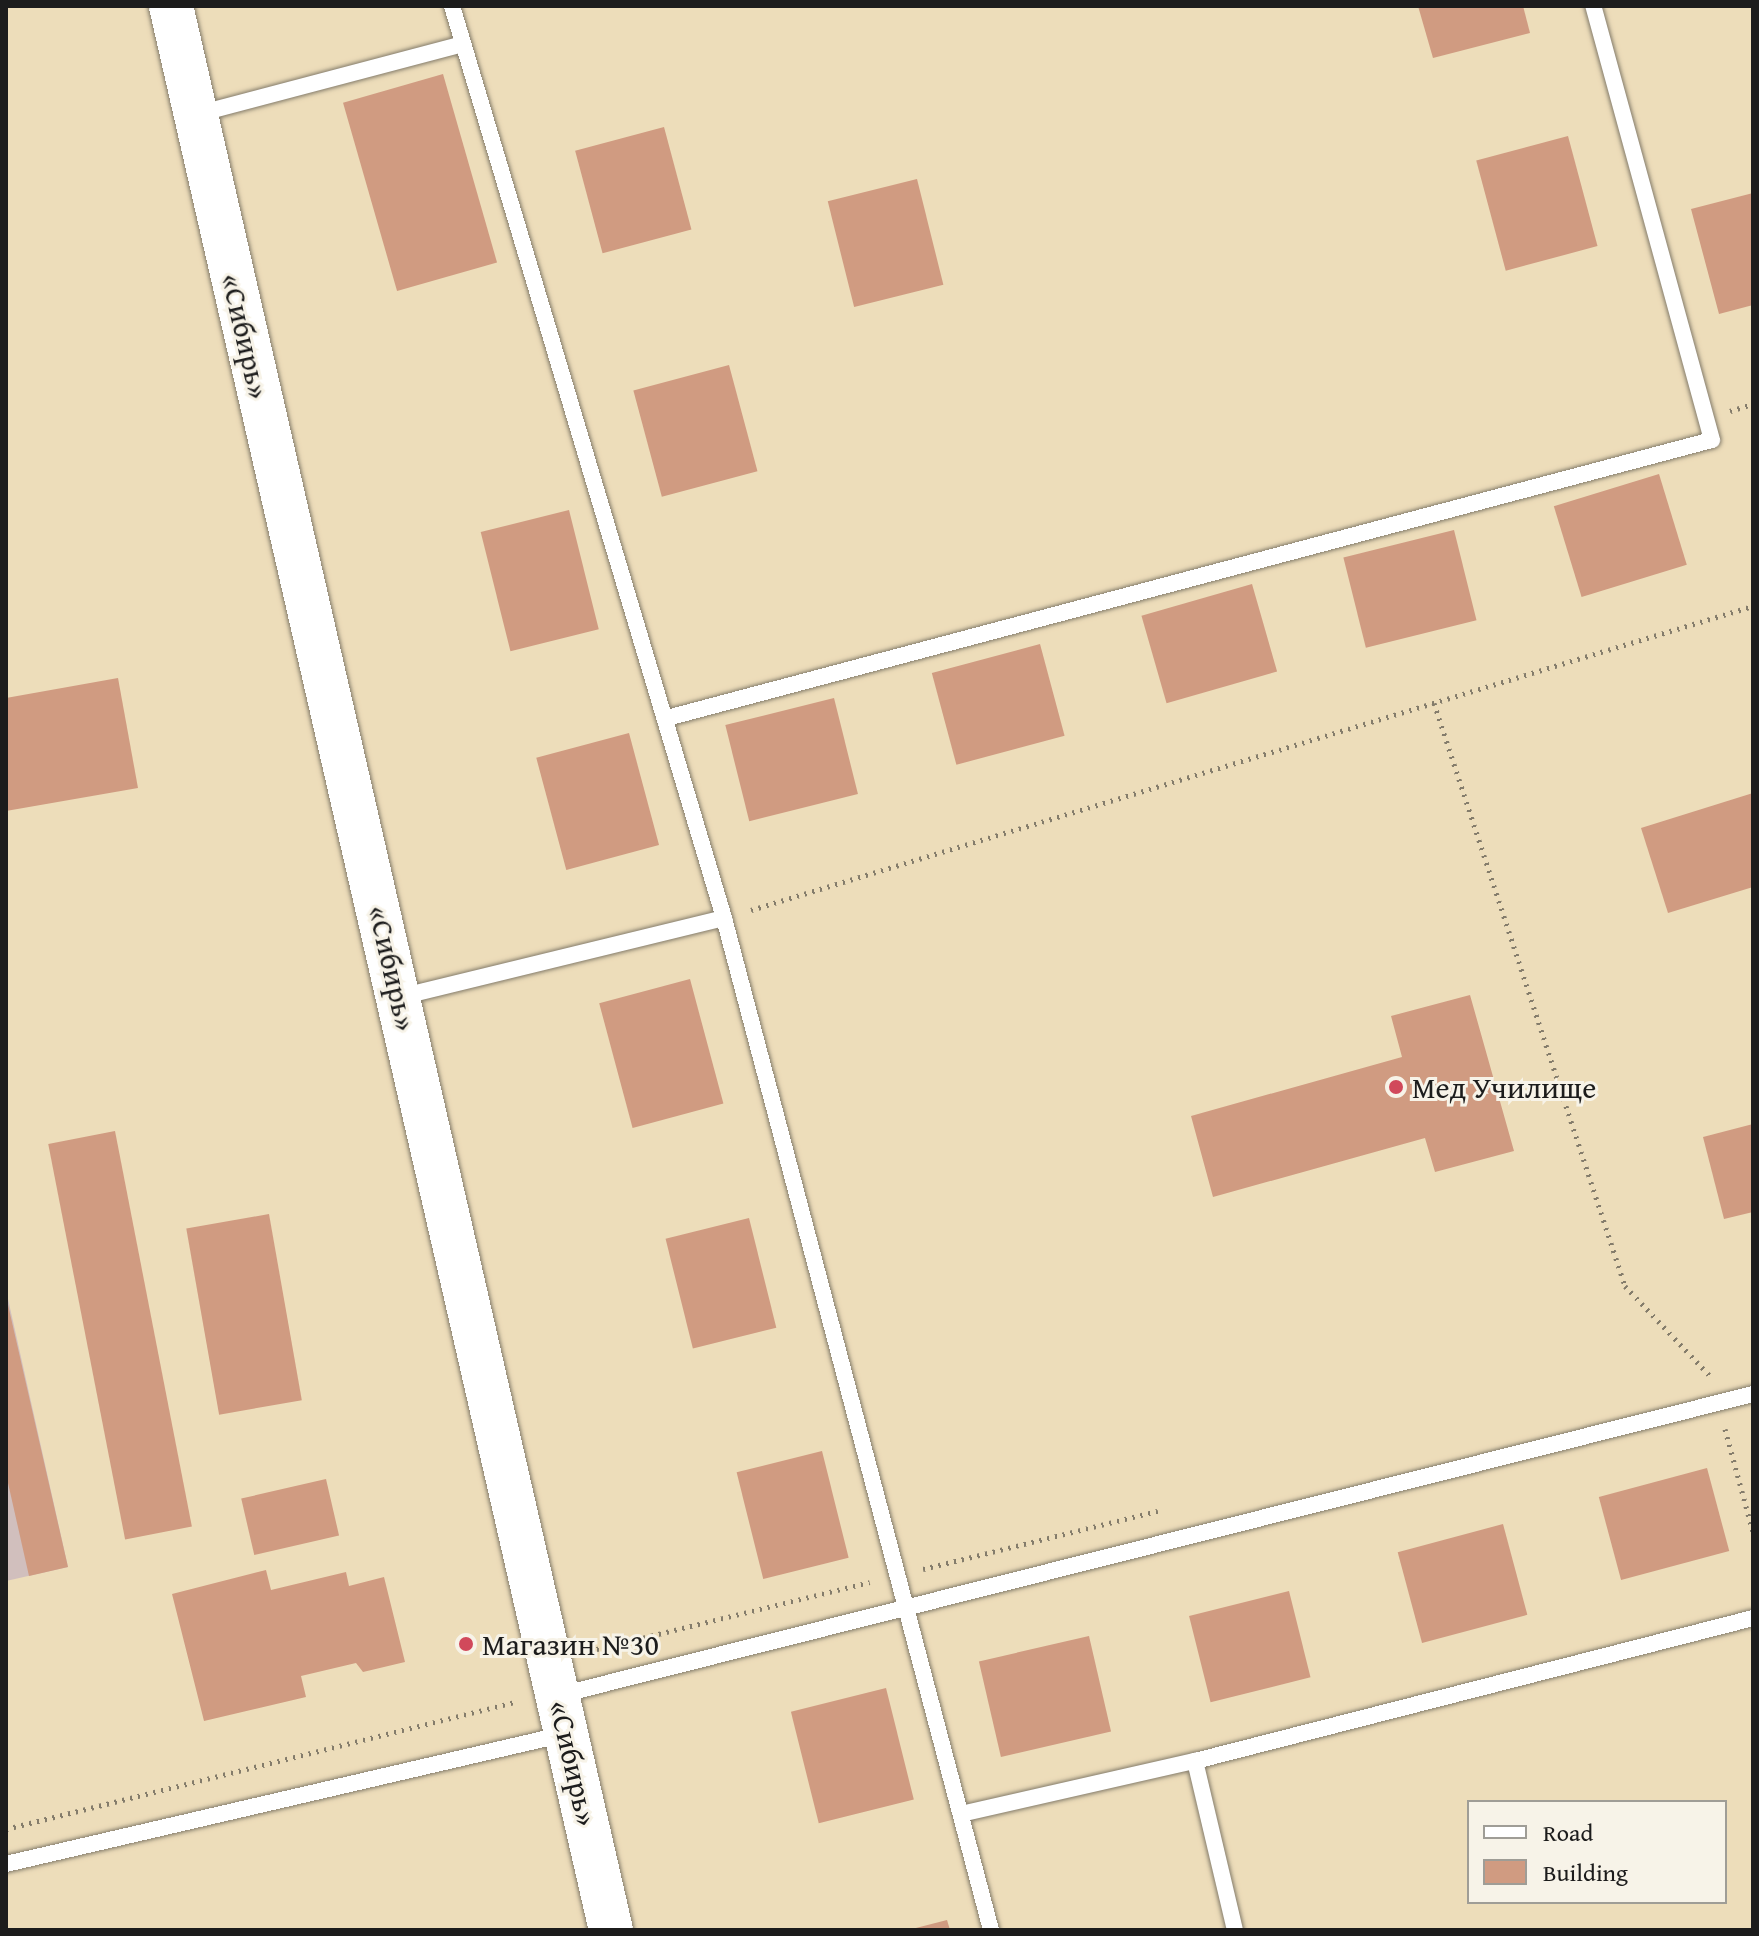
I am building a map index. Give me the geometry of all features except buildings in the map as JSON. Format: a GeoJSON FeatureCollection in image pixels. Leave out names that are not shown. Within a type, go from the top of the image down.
{"type":"FeatureCollection","features":[{"type":"Feature","properties":{"kind":"main road","name":"«Сибирь»"},"geometry":{"type":"LineString","coordinates":[[171,6],[400,997],[552,1709],[611,1930]]}},
{"type":"Feature","properties":{"kind":"lane"},"geometry":{"type":"LineString","coordinates":[[452,6],[667,718],[724,918],[991,1930]]}},
{"type":"Feature","properties":{"kind":"lane"},"geometry":{"type":"LineString","coordinates":[[667,718],[1712,440],[1593,6]]}},
{"type":"Feature","properties":{"kind":"lane"},"geometry":{"type":"LineString","coordinates":[[196,115],[463,44]]}},
{"type":"Feature","properties":{"kind":"lane"},"geometry":{"type":"LineString","coordinates":[[400,997],[724,918]]}},
{"type":"Feature","properties":{"kind":"lane"},"geometry":{"type":"LineString","coordinates":[[6,1864],[908,1607],[1753,1394]]}},
{"type":"Feature","properties":{"kind":"lane"},"geometry":{"type":"LineString","coordinates":[[961,1814],[1195,1761],[1753,1618]]}},
{"type":"Feature","properties":{"kind":"lane"},"geometry":{"type":"LineString","coordinates":[[1195,1761],[1235,1930]]}},
{"type":"Feature","properties":{"kind":"path"},"geometry":{"type":"LineString","coordinates":[[724,918],[1753,606]]}},
{"type":"Feature","properties":{"kind":"path"},"geometry":{"type":"LineString","coordinates":[[1434,703],[1625,1286],[1710,1375],[1753,1532]]}},
{"type":"Feature","properties":{"kind":"path"},"geometry":{"type":"LineString","coordinates":[[6,1829],[552,1709]]}},
{"type":"Feature","properties":{"kind":"shaded area"},"geometry":{"type":"Polygon","coordinates":[[[6,1290],[68,1567],[6,1581],[6,1290]]]}},
{"type":"Feature","properties":{"kind":"place","name":"Мед Училище"},"geometry":{"type":"Point","coordinates":[1396,1087]}},
{"type":"Feature","properties":{"kind":"place","name":"Магазин №30"},"geometry":{"type":"Point","coordinates":[466,1644]}}]}
